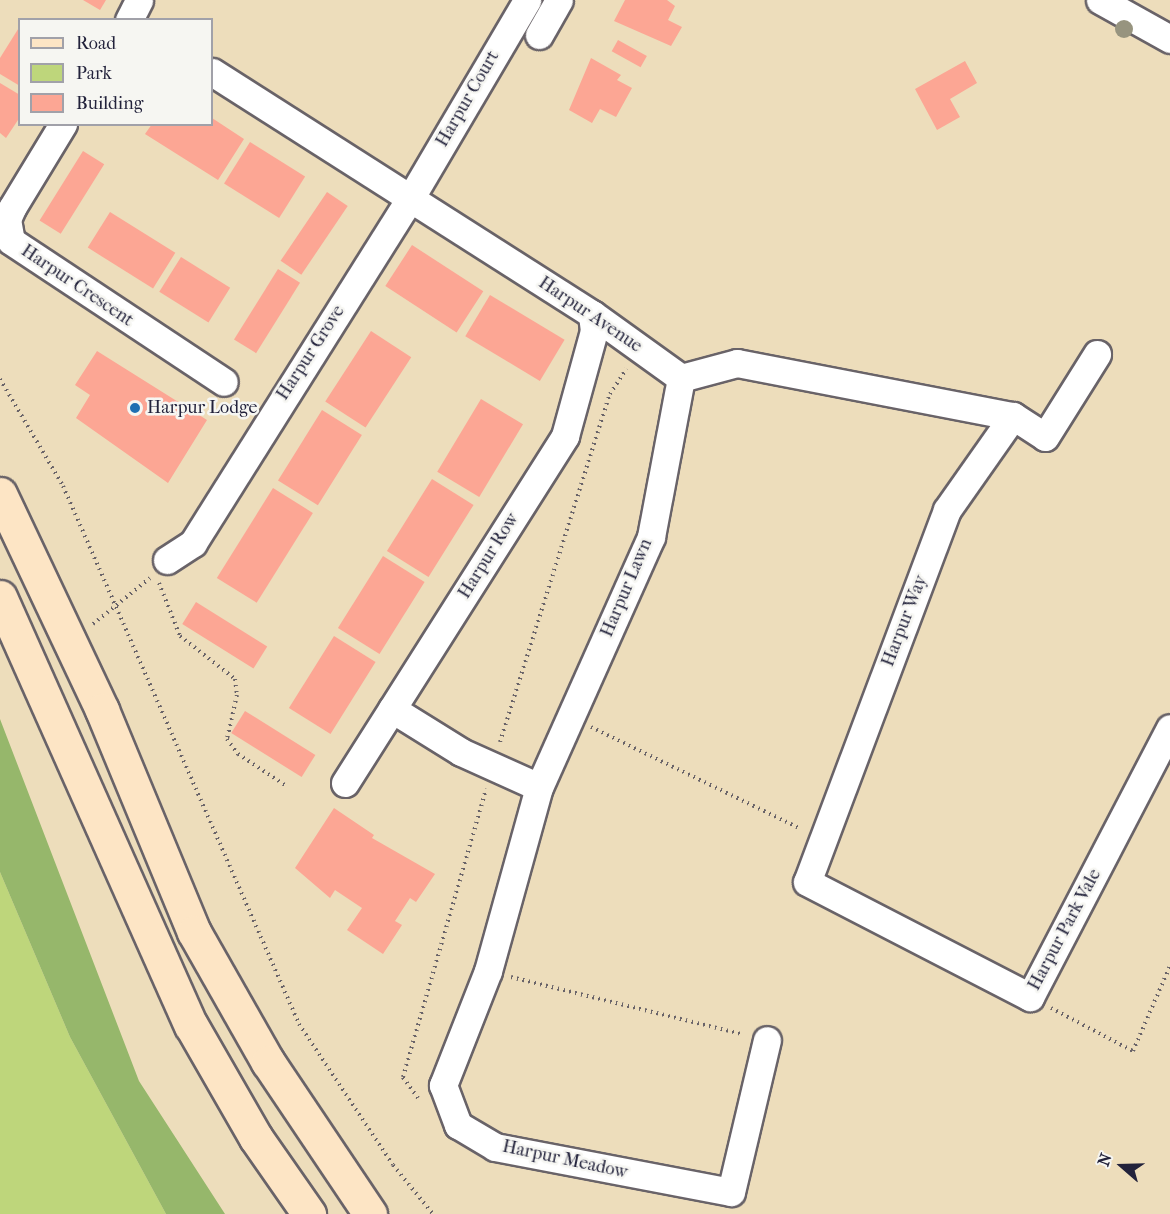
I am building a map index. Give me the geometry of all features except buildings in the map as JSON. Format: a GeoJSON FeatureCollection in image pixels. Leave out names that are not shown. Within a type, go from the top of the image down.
{"type":"FeatureCollection","features":[{"type":"Feature","properties":{"kind":"main road"},"geometry":{"type":"LineString","coordinates":[[0,494],[71,641],[194,932],[268,1062],[370,1214]]}},
{"type":"Feature","properties":{"kind":"main road"},"geometry":{"type":"LineString","coordinates":[[0,597],[191,1025],[256,1138],[309,1214]]}},
{"type":"Feature","properties":{"kind":"street"},"geometry":{"type":"LineString","coordinates":[[129,18],[139,0]]}},
{"type":"Feature","properties":{"kind":"street","name":"Harpur Court"},"geometry":{"type":"LineString","coordinates":[[410,199],[526,0]]}},
{"type":"Feature","properties":{"kind":"street"},"geometry":{"type":"LineString","coordinates":[[539,35],[559,0]]}},
{"type":"Feature","properties":{"kind":"street"},"geometry":{"type":"LineString","coordinates":[[1106,1],[1170,39]]}},
{"type":"Feature","properties":{"kind":"street","name":"Harpur Avenue"},"geometry":{"type":"LineString","coordinates":[[213,73],[592,314],[681,378]]}},
{"type":"Feature","properties":{"kind":"street","name":"Harpur Crescent"},"geometry":{"type":"LineString","coordinates":[[62,126],[7,219],[11,241],[224,382]]}},
{"type":"Feature","properties":{"kind":"street","name":"Harpur Grove"},"geometry":{"type":"LineString","coordinates":[[160,568],[193,543],[410,199]]}},
{"type":"Feature","properties":{"kind":"street","name":"Harpur Row"},"geometry":{"type":"LineString","coordinates":[[345,783],[565,436],[594,331],[592,314]]}},
{"type":"Feature","properties":{"kind":"street"},"geometry":{"type":"LineString","coordinates":[[681,378],[737,363],[1013,416],[1045,437],[1096,354]]}},
{"type":"Feature","properties":{"kind":"street","name":"Harpur Lawn"},"geometry":{"type":"LineString","coordinates":[[539,788],[651,537],[681,378]]}},
{"type":"Feature","properties":{"kind":"street","name":"Harpur Way"},"geometry":{"type":"LineString","coordinates":[[823,840],[947,510],[1013,416]]}},
{"type":"Feature","properties":{"kind":"street"},"geometry":{"type":"LineString","coordinates":[[392,709],[461,752],[493,764],[539,788]]}},
{"type":"Feature","properties":{"kind":"street","name":"Harpur Park Vale"},"geometry":{"type":"LineString","coordinates":[[823,840],[807,882],[1030,998],[1170,728]]}},
{"type":"Feature","properties":{"kind":"street","name":"Harpur Meadow"},"geometry":{"type":"LineString","coordinates":[[539,788],[488,971],[443,1086],[458,1125],[495,1147],[731,1192],[766,1040]]}},
{"type":"Feature","properties":{"kind":"path"},"geometry":{"type":"LineString","coordinates":[[425,1108],[403,1077],[493,764],[610,393],[639,348]]}},
{"type":"Feature","properties":{"kind":"path"},"geometry":{"type":"LineString","coordinates":[[0,378],[63,486],[299,1024],[393,1166],[433,1214]]}},
{"type":"Feature","properties":{"kind":"path"},"geometry":{"type":"LineString","coordinates":[[71,641],[160,568],[180,636],[235,679],[237,696],[226,739],[238,754],[285,785]]}},
{"type":"Feature","properties":{"kind":"path"},"geometry":{"type":"LineString","coordinates":[[571,718],[823,840]]}},
{"type":"Feature","properties":{"kind":"path"},"geometry":{"type":"LineString","coordinates":[[1030,998],[1134,1051],[1170,966]]}},
{"type":"Feature","properties":{"kind":"path"},"geometry":{"type":"LineString","coordinates":[[488,971],[766,1040]]}},
{"type":"Feature","properties":{"kind":"green space"},"geometry":{"type":"Polygon","coordinates":[[[0,719],[139,1081],[225,1214],[166,1214],[70,1037],[0,872],[0,719]]]}},
{"type":"Feature","properties":{"kind":"green space"},"geometry":{"type":"Polygon","coordinates":[[[0,872],[70,1037],[166,1214],[0,1214],[0,872]]]}},
{"type":"Feature","properties":{"kind":"place","name":"Harpur Lodge"},"geometry":{"type":"Point","coordinates":[135,408]}}]}
